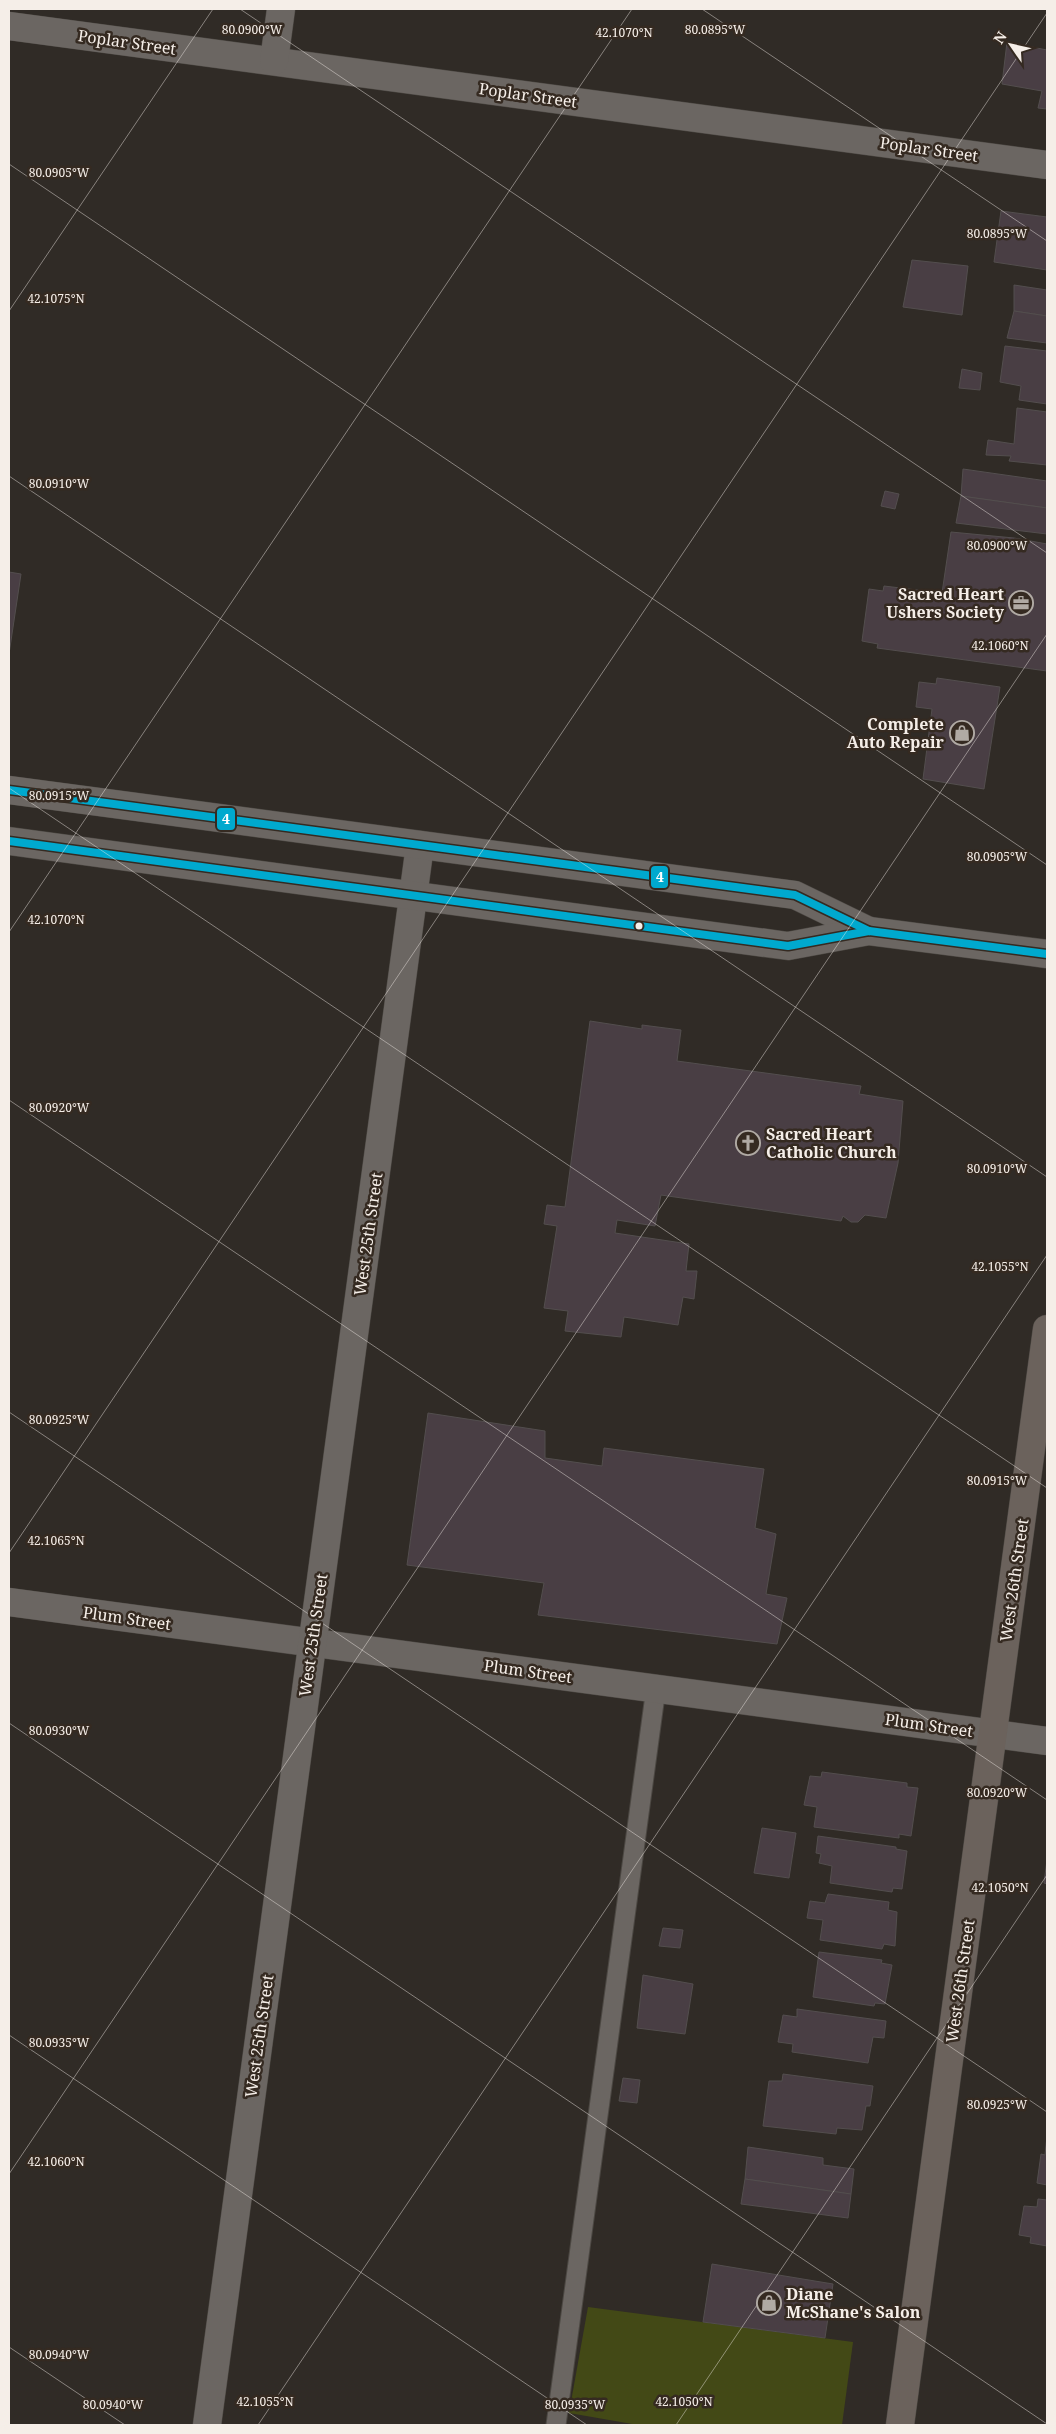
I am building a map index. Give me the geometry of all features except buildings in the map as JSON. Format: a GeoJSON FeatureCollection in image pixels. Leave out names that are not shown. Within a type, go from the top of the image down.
{"type":"FeatureCollection","features":[{"type":"Feature","properties":{"kind":"main road","name":"West 26th Street"},"geometry":{"type":"LineString","coordinates":[[900,2425],[1047,1329]]}},
{"type":"Feature","properties":{"kind":"street"},"geometry":{"type":"LineString","coordinates":[[274,61],[281,9]]}},
{"type":"Feature","properties":{"kind":"street","name":"Poplar Street"},"geometry":{"type":"LineString","coordinates":[[9,26],[1047,165]]}},
{"type":"Feature","properties":{"kind":"street"},"geometry":{"type":"LineString","coordinates":[[9,790],[795,895],[869,931]]}},
{"type":"Feature","properties":{"kind":"street"},"geometry":{"type":"LineString","coordinates":[[9,841],[788,946],[869,931],[1047,954]]}},
{"type":"Feature","properties":{"kind":"street","name":"West 25th Street"},"geometry":{"type":"LineString","coordinates":[[207,2425],[420,845]]}},
{"type":"Feature","properties":{"kind":"street","name":"Plum Street"},"geometry":{"type":"LineString","coordinates":[[9,1602],[1047,1741]]}},
{"type":"Feature","properties":{"kind":"lane"},"geometry":{"type":"LineString","coordinates":[[556,2425],[656,1688]]}},
{"type":"Feature","properties":{"kind":"green space"},"geometry":{"type":"Polygon","coordinates":[[[588,2307],[853,2342],[842,2425],[638,2425],[569,2413],[588,2307]]]}},
{"type":"Feature","properties":{"kind":"transit line","name":"4"},"geometry":{"type":"LineString","coordinates":[[9,790],[795,895],[869,931]]}},
{"type":"Feature","properties":{"kind":"transit line","name":"4"},"geometry":{"type":"LineString","coordinates":[[9,841],[788,946],[869,931],[1047,954]]}},
{"type":"Feature","properties":{"kind":"place","name":"Sacred Heart Ushers Society"},"geometry":{"type":"Point","coordinates":[1021,603]}},
{"type":"Feature","properties":{"kind":"place","name":"Complete Auto Repair"},"geometry":{"type":"Point","coordinates":[962,733]}},
{"type":"Feature","properties":{"kind":"place","name":"Sacred Heart Catholic Church"},"geometry":{"type":"Point","coordinates":[748,1143]}},
{"type":"Feature","properties":{"kind":"place","name":"Diane McShane's Salon"},"geometry":{"type":"Point","coordinates":[769,2303]}}]}
